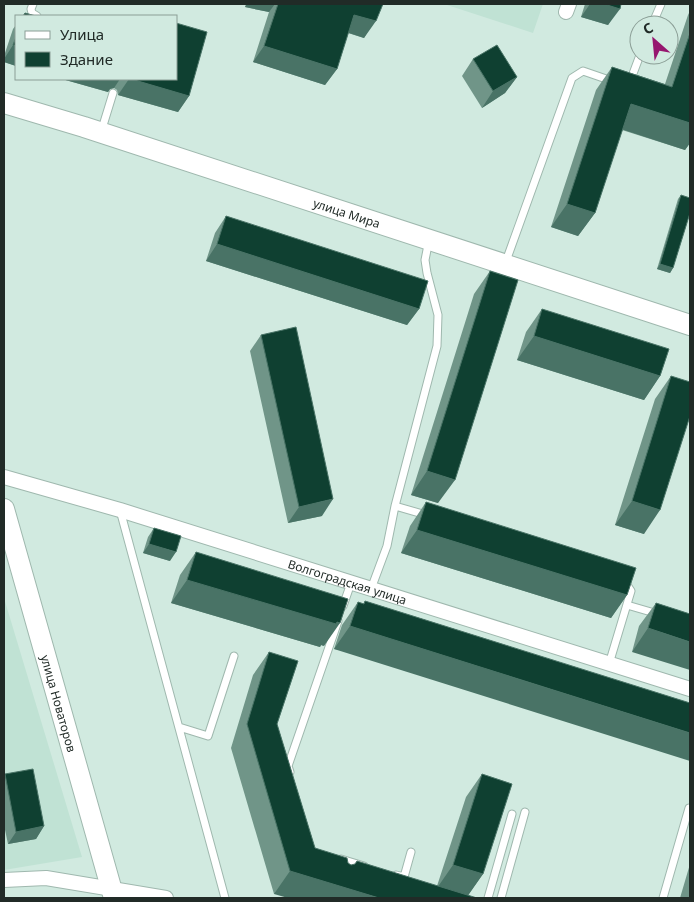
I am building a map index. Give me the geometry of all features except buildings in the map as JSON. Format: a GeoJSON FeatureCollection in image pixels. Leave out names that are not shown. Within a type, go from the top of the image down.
{"type":"FeatureCollection","features":[{"type":"Feature","properties":{"kind":"main road","name":"улица Мира"},"geometry":{"type":"LineString","coordinates":[[4,104],[101,132],[690,325]]}},
{"type":"Feature","properties":{"kind":"main road","name":"улица Новаторов"},"geometry":{"type":"LineString","coordinates":[[4,509],[112,893]]}},
{"type":"Feature","properties":{"kind":"street","name":"Волгоградская улица"},"geometry":{"type":"LineString","coordinates":[[4,477],[120,510],[690,690]]}},
{"type":"Feature","properties":{"kind":"street"},"geometry":{"type":"LineString","coordinates":[[4,880],[46,878],[112,893],[166,898]]}},
{"type":"Feature","properties":{"kind":"lane"},"geometry":{"type":"LineString","coordinates":[[33,4],[31,9],[32,13],[35,15]]}},
{"type":"Feature","properties":{"kind":"lane"},"geometry":{"type":"LineString","coordinates":[[505,264],[572,78],[583,71],[617,83],[631,79],[636,65]]}},
{"type":"Feature","properties":{"kind":"lane"},"geometry":{"type":"LineString","coordinates":[[101,132],[113,93]]}},
{"type":"Feature","properties":{"kind":"lane"},"geometry":{"type":"LineString","coordinates":[[371,589],[387,546],[395,506],[437,346],[438,315],[425,260],[429,240]]}},
{"type":"Feature","properties":{"kind":"lane"},"geometry":{"type":"LineString","coordinates":[[395,506],[432,517]]}},
{"type":"Feature","properties":{"kind":"lane"},"geometry":{"type":"LineString","coordinates":[[120,510],[225,898]]}},
{"type":"Feature","properties":{"kind":"lane"},"geometry":{"type":"LineString","coordinates":[[609,664],[631,591],[624,580],[616,576]]}},
{"type":"Feature","properties":{"kind":"lane"},"geometry":{"type":"LineString","coordinates":[[291,775],[288,766],[352,583]]}},
{"type":"Feature","properties":{"kind":"lane"},"geometry":{"type":"LineString","coordinates":[[627,605],[663,615]]}},
{"type":"Feature","properties":{"kind":"lane"},"geometry":{"type":"LineString","coordinates":[[179,727],[208,736],[234,656]]}},
{"type":"Feature","properties":{"kind":"lane"},"geometry":{"type":"LineString","coordinates":[[663,898],[689,808]]}},
{"type":"Feature","properties":{"kind":"lane"},"geometry":{"type":"LineString","coordinates":[[501,898],[526,812]]}},
{"type":"Feature","properties":{"kind":"lane"},"geometry":{"type":"LineString","coordinates":[[488,898],[512,814]]}},
{"type":"Feature","properties":{"kind":"lane"},"geometry":{"type":"LineString","coordinates":[[385,872],[404,877],[411,852]]}},
{"type":"Feature","properties":{"kind":"lane"},"geometry":{"type":"LineString","coordinates":[[334,858],[341,864],[375,869]]}},
{"type":"Feature","properties":{"kind":"shaded area"},"geometry":{"type":"Polygon","coordinates":[[[444,4],[543,4],[533,33],[444,4]]]}},
{"type":"Feature","properties":{"kind":"shaded area"},"geometry":{"type":"Polygon","coordinates":[[[4,598],[82,857],[4,870],[4,598]]]}}]}
